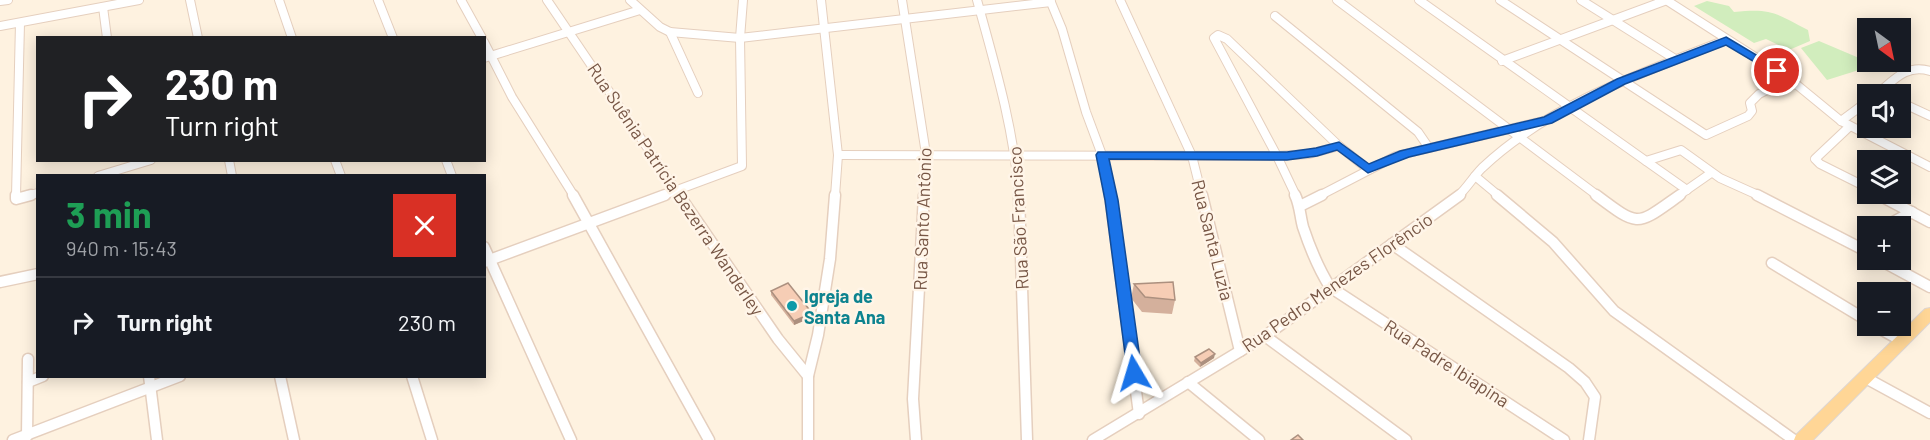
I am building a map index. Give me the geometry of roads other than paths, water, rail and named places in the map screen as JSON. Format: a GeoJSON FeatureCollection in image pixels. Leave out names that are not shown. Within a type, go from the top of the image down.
{"type":"FeatureCollection","features":[{"type":"Feature","properties":{"kind":"main road"},"geometry":{"type":"LineString","coordinates":[[1802,440],[1930,313]]}},
{"type":"Feature","properties":{"kind":"street"},"geometry":{"type":"LineString","coordinates":[[0,2],[8,0]]}},
{"type":"Feature","properties":{"kind":"street"},"geometry":{"type":"LineString","coordinates":[[0,26],[103,7],[114,2],[139,0]]}},
{"type":"Feature","properties":{"kind":"street"},"geometry":{"type":"LineString","coordinates":[[190,0],[198,36]]}},
{"type":"Feature","properties":{"kind":"street"},"geometry":{"type":"LineString","coordinates":[[279,0],[291,36]]}},
{"type":"Feature","properties":{"kind":"street"},"geometry":{"type":"LineString","coordinates":[[378,0],[392,36]]}},
{"type":"Feature","properties":{"kind":"street"},"geometry":{"type":"LineString","coordinates":[[461,0],[481,36]]}},
{"type":"Feature","properties":{"kind":"street","name":"Rua Suênia Patrícia Bezerra Wanderley"},"geometry":{"type":"LineString","coordinates":[[547,0],[778,339],[808,376]]}},
{"type":"Feature","properties":{"kind":"street"},"geometry":{"type":"LineString","coordinates":[[630,0],[670,32],[698,93]]}},
{"type":"Feature","properties":{"kind":"street"},"geometry":{"type":"LineString","coordinates":[[571,440],[487,261],[742,166],[740,38],[743,0]]}},
{"type":"Feature","properties":{"kind":"street"},"geometry":{"type":"LineString","coordinates":[[807,439],[808,376],[818,336],[830,260],[838,155],[821,0]]}},
{"type":"Feature","properties":{"kind":"street","name":"Rua Santo Antônio"},"geometry":{"type":"LineString","coordinates":[[902,0],[926,154],[913,399],[916,440]]}},
{"type":"Feature","properties":{"kind":"street","name":"Rua São Francisco"},"geometry":{"type":"LineString","coordinates":[[977,0],[1004,96],[1016,154],[1021,216],[1027,440]]}},
{"type":"Feature","properties":{"kind":"street","name":"Rua Santa Luzia"},"geometry":{"type":"LineString","coordinates":[[1120,0],[1192,156],[1240,351]]}},
{"type":"Feature","properties":{"kind":"street"},"geometry":{"type":"LineString","coordinates":[[1337,0],[1573,176],[1612,208],[1631,219],[1646,219],[1711,173]]}},
{"type":"Feature","properties":{"kind":"street"},"geometry":{"type":"LineString","coordinates":[[1419,0],[1502,61],[1688,190]]}},
{"type":"Feature","properties":{"kind":"street"},"geometry":{"type":"LineString","coordinates":[[1500,0],[1700,132],[1711,135],[1748,116],[1752,111],[1750,103],[1756,96],[1779,85],[1796,84]]}},
{"type":"Feature","properties":{"kind":"street"},"geometry":{"type":"LineString","coordinates":[[1581,0],[1675,59]]}},
{"type":"Feature","properties":{"kind":"street"},"geometry":{"type":"LineString","coordinates":[[1502,61],[1666,0],[1796,84],[1841,121],[1930,167]]}},
{"type":"Feature","properties":{"kind":"street"},"geometry":{"type":"LineString","coordinates":[[670,32],[740,38],[824,30],[1051,1],[1070,51],[1086,112],[1102,155],[1121,268],[1139,414]]}},
{"type":"Feature","properties":{"kind":"street"},"geometry":{"type":"LineString","coordinates":[[103,7],[107,36]]}},
{"type":"Feature","properties":{"kind":"street"},"geometry":{"type":"LineString","coordinates":[[640,10],[488,57],[588,222],[709,440]]}},
{"type":"Feature","properties":{"kind":"street"},"geometry":{"type":"LineString","coordinates":[[1275,16],[1410,126],[1423,138],[1429,148]]}},
{"type":"Feature","properties":{"kind":"street"},"geometry":{"type":"LineString","coordinates":[[20,22],[16,199],[36,194]]}},
{"type":"Feature","properties":{"kind":"street"},"geometry":{"type":"LineString","coordinates":[[1330,287],[1311,250],[1302,223],[1300,206],[1277,156],[1214,40],[1216,36],[1223,36],[1257,70],[1291,98],[1339,146],[1368,169]]}},
{"type":"Feature","properties":{"kind":"street","name":"Rua Pedro Menezes Florêncio"},"geometry":{"type":"LineString","coordinates":[[1102,438],[1188,382],[1265,336],[1460,195],[1475,176],[1521,138],[1568,107],[1621,81],[1726,40]]}},
{"type":"Feature","properties":{"kind":"street"},"geometry":{"type":"LineString","coordinates":[[1892,84],[1908,69],[1919,68],[1930,71]]}},
{"type":"Feature","properties":{"kind":"street"},"geometry":{"type":"LineString","coordinates":[[1911,107],[1930,116]]}},
{"type":"Feature","properties":{"kind":"street"},"geometry":{"type":"LineString","coordinates":[[1841,121],[1857,109]]}},
{"type":"Feature","properties":{"kind":"street"},"geometry":{"type":"LineString","coordinates":[[1300,206],[1396,156],[1548,120]]}},
{"type":"Feature","properties":{"kind":"street"},"geometry":{"type":"LineString","coordinates":[[1850,126],[1816,155],[1815,159],[1820,164],[1857,182]]}},
{"type":"Feature","properties":{"kind":"street"},"geometry":{"type":"LineString","coordinates":[[838,155],[1277,156],[1317,152],[1339,146]]}},
{"type":"Feature","properties":{"kind":"street"},"geometry":{"type":"LineString","coordinates":[[1646,161],[1681,150],[1711,173],[1857,244]]}},
{"type":"Feature","properties":{"kind":"street"},"geometry":{"type":"LineString","coordinates":[[102,174],[124,164]]}},
{"type":"Feature","properties":{"kind":"street"},"geometry":{"type":"LineString","coordinates":[[1475,176],[1553,242],[1614,312],[1794,440]]}},
{"type":"Feature","properties":{"kind":"street"},"geometry":{"type":"LineString","coordinates":[[1897,204],[1930,222]]}},
{"type":"Feature","properties":{"kind":"street"},"geometry":{"type":"LineString","coordinates":[[1905,216],[1912,212]]}},
{"type":"Feature","properties":{"kind":"street"},"geometry":{"type":"LineString","coordinates":[[1392,244],[1534,343],[1585,382],[1595,397],[1588,440]]}},
{"type":"Feature","properties":{"kind":"street"},"geometry":{"type":"LineString","coordinates":[[1772,263],[1857,314]]}},
{"type":"Feature","properties":{"kind":"street"},"geometry":{"type":"LineString","coordinates":[[1899,270],[1930,287]]}},
{"type":"Feature","properties":{"kind":"street"},"geometry":{"type":"LineString","coordinates":[[0,282],[36,274]]}},
{"type":"Feature","properties":{"kind":"street","name":"Rua Padre Ibiapina"},"geometry":{"type":"LineString","coordinates":[[1330,287],[1564,440]]}},
{"type":"Feature","properties":{"kind":"street"},"geometry":{"type":"LineString","coordinates":[[1265,336],[1406,440]]}},
{"type":"Feature","properties":{"kind":"street"},"geometry":{"type":"LineString","coordinates":[[1893,336],[1902,341]]}},
{"type":"Feature","properties":{"kind":"street"},"geometry":{"type":"LineString","coordinates":[[27,436],[28,359]]}},
{"type":"Feature","properties":{"kind":"street"},"geometry":{"type":"LineString","coordinates":[[1864,377],[1930,413]]}},
{"type":"Feature","properties":{"kind":"street"},"geometry":{"type":"LineString","coordinates":[[28,382],[38,378]]}},
{"type":"Feature","properties":{"kind":"street"},"geometry":{"type":"LineString","coordinates":[[13,440],[150,382],[170,378]]}},
{"type":"Feature","properties":{"kind":"street"},"geometry":{"type":"LineString","coordinates":[[280,378],[294,440]]}},
{"type":"Feature","properties":{"kind":"street"},"geometry":{"type":"LineString","coordinates":[[412,378],[432,440]]}},
{"type":"Feature","properties":{"kind":"street"},"geometry":{"type":"LineString","coordinates":[[150,382],[157,440]]}},
{"type":"Feature","properties":{"kind":"street"},"geometry":{"type":"LineString","coordinates":[[1188,382],[1259,440]]}},
{"type":"Feature","properties":{"kind":"place","name":"Igreja de Santa Ana"},"geometry":{"type":"Point","coordinates":[792,306]}}]}
